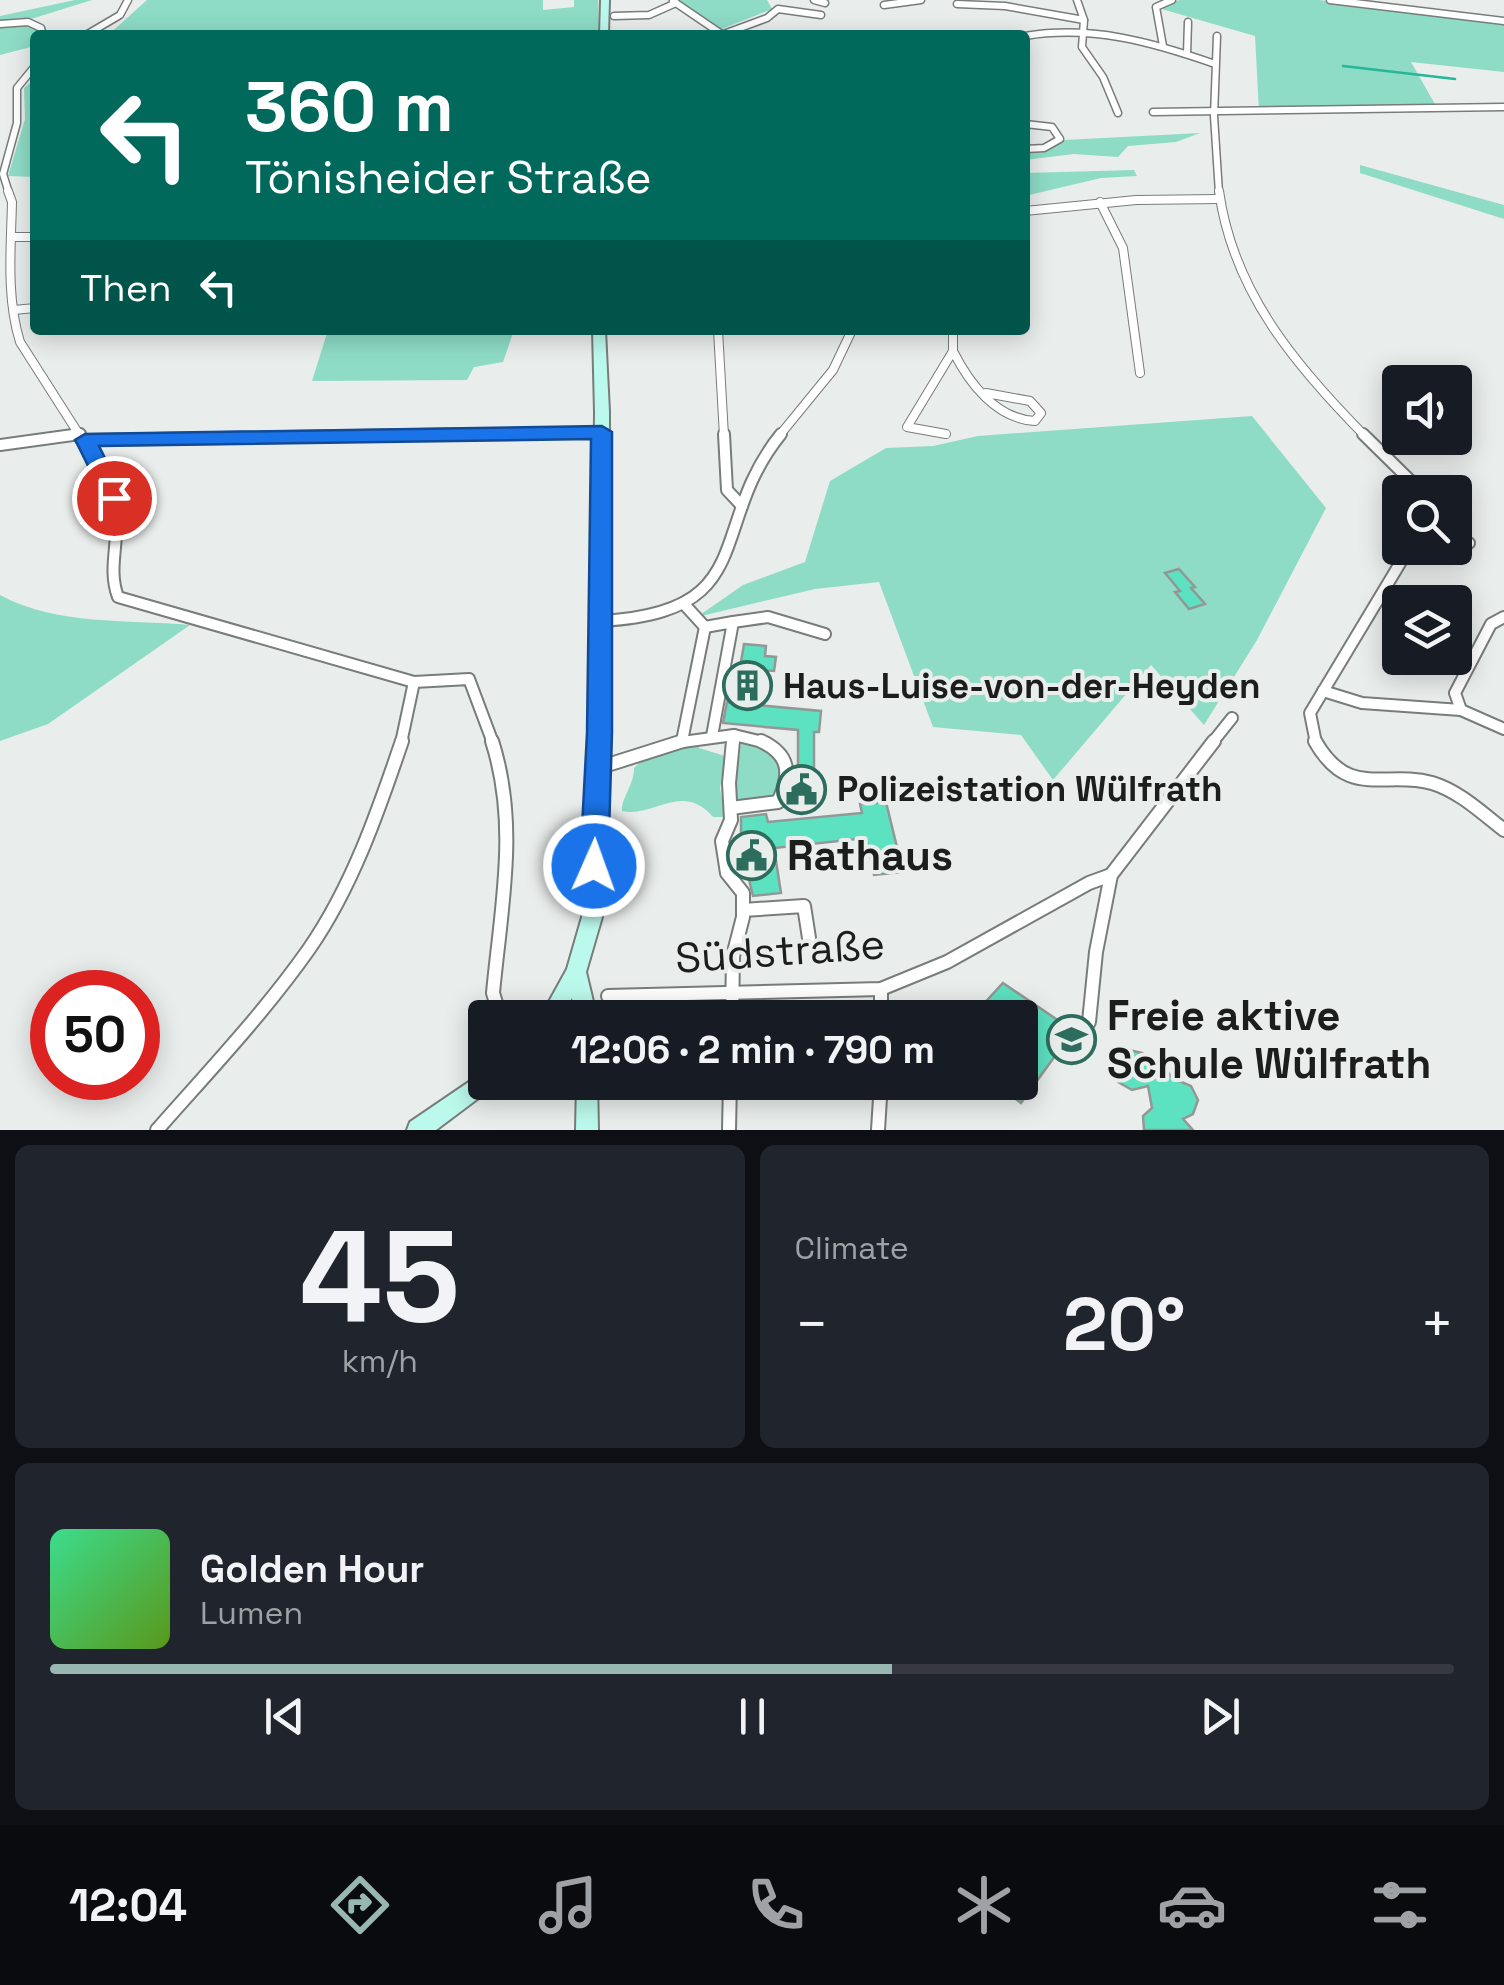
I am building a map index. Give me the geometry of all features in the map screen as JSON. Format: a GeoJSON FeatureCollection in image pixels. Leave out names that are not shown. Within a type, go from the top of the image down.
{"type":"FeatureCollection","features":[{"type":"Feature","properties":{"kind":"main road"},"geometry":{"type":"LineString","coordinates":[[604,30],[605,0]]}},
{"type":"Feature","properties":{"kind":"main road"},"geometry":{"type":"LineString","coordinates":[[560,1000],[576,972],[592,917],[600,621],[599,335]]}},
{"type":"Feature","properties":{"kind":"main road"},"geometry":{"type":"LineString","coordinates":[[576,972],[583,1000]]}},
{"type":"Feature","properties":{"kind":"main road"},"geometry":{"type":"LineString","coordinates":[[418,1130],[468,1093]]}},
{"type":"Feature","properties":{"kind":"main road"},"geometry":{"type":"LineString","coordinates":[[586,1130],[587,1100]]}},
{"type":"Feature","properties":{"kind":"street"},"geometry":{"type":"LineString","coordinates":[[94,30],[120,14],[128,0]]}},
{"type":"Feature","properties":{"kind":"street"},"geometry":{"type":"LineString","coordinates":[[771,0],[778,9],[821,15]]}},
{"type":"Feature","properties":{"kind":"street"},"geometry":{"type":"LineString","coordinates":[[814,0],[825,3]]}},
{"type":"Feature","properties":{"kind":"street"},"geometry":{"type":"LineString","coordinates":[[1076,0],[1084,20],[1082,47],[1103,77],[1118,113]]}},
{"type":"Feature","properties":{"kind":"street"},"geometry":{"type":"LineString","coordinates":[[1163,46],[1154,18],[1156,7],[1172,0]]}},
{"type":"Feature","properties":{"kind":"street"},"geometry":{"type":"LineString","coordinates":[[1330,0],[1504,21]]}},
{"type":"Feature","properties":{"kind":"street"},"geometry":{"type":"LineString","coordinates":[[884,5],[923,1]]}},
{"type":"Feature","properties":{"kind":"street"},"geometry":{"type":"LineString","coordinates":[[614,16],[649,15],[674,2],[715,30]]}},
{"type":"Feature","properties":{"kind":"street"},"geometry":{"type":"LineString","coordinates":[[957,4],[992,4],[1084,20]]}},
{"type":"Feature","properties":{"kind":"street"},"geometry":{"type":"LineString","coordinates":[[736,30],[768,18],[778,9]]}},
{"type":"Feature","properties":{"kind":"street"},"geometry":{"type":"LineString","coordinates":[[804,25],[808,12]]}},
{"type":"Feature","properties":{"kind":"street"},"geometry":{"type":"LineString","coordinates":[[1187,54],[1188,22]]}},
{"type":"Feature","properties":{"kind":"street"},"geometry":{"type":"LineString","coordinates":[[0,24],[36,24],[39,30]]}},
{"type":"Feature","properties":{"kind":"street"},"geometry":{"type":"LineString","coordinates":[[1030,35],[1082,30],[1163,46],[1215,64]]}},
{"type":"Feature","properties":{"kind":"street"},"geometry":{"type":"LineString","coordinates":[[1217,36],[1214,112],[1220,199],[1232,250],[1261,312],[1310,375],[1406,475]]}},
{"type":"Feature","properties":{"kind":"street"},"geometry":{"type":"LineString","coordinates":[[30,72],[17,88],[18,123],[2,174],[12,202],[10,277],[14,310],[20,342],[105,474],[114,498],[111,578],[118,597],[130,604],[414,682],[469,679],[488,728],[506,798],[508,863],[492,994],[496,1000]]}},
{"type":"Feature","properties":{"kind":"street"},"geometry":{"type":"LineString","coordinates":[[1153,112],[1504,107]]}},
{"type":"Feature","properties":{"kind":"street"},"geometry":{"type":"LineString","coordinates":[[1030,125],[1052,127],[1060,139],[1044,148],[1030,149]]}},
{"type":"Feature","properties":{"kind":"street"},"geometry":{"type":"LineString","coordinates":[[1030,210],[1100,202],[1220,199]]}},
{"type":"Feature","properties":{"kind":"street"},"geometry":{"type":"LineString","coordinates":[[1100,202],[1123,248],[1140,373]]}},
{"type":"Feature","properties":{"kind":"street"},"geometry":{"type":"LineString","coordinates":[[12,237],[30,237]]}},
{"type":"Feature","properties":{"kind":"street"},"geometry":{"type":"LineString","coordinates":[[14,310],[30,308]]}},
{"type":"Feature","properties":{"kind":"street"},"geometry":{"type":"LineString","coordinates":[[718,335],[727,490],[742,506]]}},
{"type":"Feature","properties":{"kind":"street"},"geometry":{"type":"LineString","coordinates":[[600,621],[659,614],[706,589],[724,566],[742,506],[766,452],[823,385],[850,335]]}},
{"type":"Feature","properties":{"kind":"street"},"geometry":{"type":"LineString","coordinates":[[953,335],[958,364],[1009,418],[1035,421],[1041,413],[1030,401],[986,393]]}},
{"type":"Feature","properties":{"kind":"street"},"geometry":{"type":"LineString","coordinates":[[946,434],[906,427],[953,352]]}},
{"type":"Feature","properties":{"kind":"street"},"geometry":{"type":"LineString","coordinates":[[0,445],[82,437],[602,432]]}},
{"type":"Feature","properties":{"kind":"street"},"geometry":{"type":"LineString","coordinates":[[1399,565],[1310,714],[1308,728],[1322,756],[1364,780],[1432,782],[1504,830]]}},
{"type":"Feature","properties":{"kind":"street"},"geometry":{"type":"LineString","coordinates":[[683,603],[704,627]]}},
{"type":"Feature","properties":{"kind":"street"},"geometry":{"type":"LineString","coordinates":[[1460,710],[1455,693],[1490,624],[1504,617]]}},
{"type":"Feature","properties":{"kind":"street"},"geometry":{"type":"LineString","coordinates":[[704,627],[764,618],[792,621],[825,634]]}},
{"type":"Feature","properties":{"kind":"street"},"geometry":{"type":"LineString","coordinates":[[712,736],[733,622]]}},
{"type":"Feature","properties":{"kind":"street"},"geometry":{"type":"LineString","coordinates":[[682,741],[704,627]]}},
{"type":"Feature","properties":{"kind":"street"},"geometry":{"type":"LineString","coordinates":[[157,1130],[255,1019],[311,946],[370,835],[405,731],[414,682]]}},
{"type":"Feature","properties":{"kind":"street"},"geometry":{"type":"LineString","coordinates":[[1323,691],[1362,703],[1460,710],[1504,729]]}},
{"type":"Feature","properties":{"kind":"street"},"geometry":{"type":"LineString","coordinates":[[1089,1022],[1096,952],[1111,875],[1232,718]]}},
{"type":"Feature","properties":{"kind":"street"},"geometry":{"type":"LineString","coordinates":[[598,768],[682,741],[712,736],[734,735],[776,744],[785,755],[787,780],[778,802],[732,808]]}},
{"type":"Feature","properties":{"kind":"street"},"geometry":{"type":"LineString","coordinates":[[732,1000],[733,956],[743,893],[726,873],[722,842],[732,808],[729,783],[734,735]]}},
{"type":"Feature","properties":{"kind":"street","name":"Südstraße"},"geometry":{"type":"LineString","coordinates":[[608,996],[881,988],[947,962],[1089,883],[1111,875]]}},
{"type":"Feature","properties":{"kind":"street"},"geometry":{"type":"LineString","coordinates":[[743,910],[804,906],[809,938]]}},
{"type":"Feature","properties":{"kind":"street"},"geometry":{"type":"LineString","coordinates":[[881,988],[881,1000]]}},
{"type":"Feature","properties":{"kind":"street"},"geometry":{"type":"LineString","coordinates":[[729,1130],[730,1100]]}},
{"type":"Feature","properties":{"kind":"street"},"geometry":{"type":"LineString","coordinates":[[878,1130],[880,1100]]}},
{"type":"Feature","properties":{"kind":"green space"},"geometry":{"type":"Polygon","coordinates":[[[92,0],[31,19],[37,30],[30,30],[30,47],[0,55],[0,16],[92,0]]]}},
{"type":"Feature","properties":{"kind":"green space"},"geometry":{"type":"Polygon","coordinates":[[[147,0],[543,0],[543,10],[574,7],[574,0],[598,0],[599,30],[114,30],[147,0]]]}},
{"type":"Feature","properties":{"kind":"green space"},"geometry":{"type":"Polygon","coordinates":[[[670,0],[767,0],[772,9],[722,29],[670,0]]]}},
{"type":"Feature","properties":{"kind":"green space"},"geometry":{"type":"Polygon","coordinates":[[[1179,0],[1319,0],[1504,23],[1504,72],[1411,62],[1436,106],[1259,111],[1255,36],[1158,8],[1179,0]]]}},
{"type":"Feature","properties":{"kind":"green space"},"geometry":{"type":"Polygon","coordinates":[[[30,83],[30,177],[8,176],[25,119],[24,88],[30,83]]]}},
{"type":"Feature","properties":{"kind":"green space"},"geometry":{"type":"Polygon","coordinates":[[[1200,133],[1176,142],[1128,146],[1118,157],[1074,154],[1030,159],[1030,151],[1045,150],[1064,140],[1200,133]]]}},
{"type":"Feature","properties":{"kind":"green space"},"geometry":{"type":"Polygon","coordinates":[[[1360,165],[1504,205],[1504,219],[1360,173],[1360,165]]]}},
{"type":"Feature","properties":{"kind":"green space"},"geometry":{"type":"Polygon","coordinates":[[[1134,170],[1137,176],[1101,178],[1030,195],[1030,173],[1134,170]]]}},
{"type":"Feature","properties":{"kind":"green space"},"geometry":{"type":"Polygon","coordinates":[[[326,335],[512,335],[503,362],[474,367],[467,380],[312,381],[326,335]]]}},
{"type":"Feature","properties":{"kind":"green space"},"geometry":{"type":"Polygon","coordinates":[[[1252,416],[1326,508],[1257,640],[1204,725],[1151,665],[1053,780],[1021,735],[933,727],[879,582],[815,589],[697,617],[743,585],[805,562],[830,481],[886,448],[933,446],[978,436],[1252,416]]]}},
{"type":"Feature","properties":{"kind":"green space"},"geometry":{"type":"Polygon","coordinates":[[[0,595],[69,617],[190,625],[48,724],[0,741],[0,595]]]}},
{"type":"Feature","properties":{"kind":"green space"},"geometry":{"type":"Polygon","coordinates":[[[742,739],[765,742],[773,756],[780,777],[772,799],[739,801],[733,796],[742,739]]]}},
{"type":"Feature","properties":{"kind":"green space"},"geometry":{"type":"Polygon","coordinates":[[[698,744],[699,748],[725,756],[720,788],[725,817],[713,817],[702,807],[679,801],[634,812],[622,811],[634,768],[644,759],[698,744]]]}},
{"type":"Feature","properties":{"kind":"building"},"geometry":{"type":"Polygon","coordinates":[[[1179,569],[1205,604],[1189,609],[1175,592],[1180,591],[1165,573],[1179,569]]]}},
{"type":"Feature","properties":{"kind":"building","name":"Haus-Luise-von-der-Heyden"},"geometry":{"type":"Polygon","coordinates":[[[744,644],[766,646],[765,656],[776,657],[774,671],[761,670],[756,705],[821,711],[819,732],[814,732],[814,797],[791,797],[798,781],[798,730],[723,723],[727,702],[734,703],[744,644]]]}},
{"type":"Feature","properties":{"kind":"building","name":"Rathaus"},"geometry":{"type":"Polygon","coordinates":[[[886,802],[903,872],[874,875],[866,838],[774,848],[781,893],[753,896],[745,863],[736,864],[733,847],[741,846],[741,817],[766,814],[768,822],[862,813],[860,804],[886,802]]]}},
{"type":"Feature","properties":{"kind":"building"},"geometry":{"type":"Polygon","coordinates":[[[1003,983],[1028,1000],[987,1000],[1003,983]]]}},
{"type":"Feature","properties":{"kind":"building"},"geometry":{"type":"Polygon","coordinates":[[[1038,1007],[1090,1042],[1077,1061],[1060,1049],[1038,1079],[1038,1007]]]}},
{"type":"Feature","properties":{"kind":"building"},"geometry":{"type":"Polygon","coordinates":[[[1120,1048],[1142,1053],[1163,1065],[1172,1078],[1191,1086],[1198,1100],[1193,1114],[1183,1119],[1193,1130],[1144,1130],[1143,1116],[1152,1108],[1148,1086],[1132,1090],[1118,1082],[1108,1052],[1120,1048]]]}},
{"type":"Feature","properties":{"kind":"waterway"},"geometry":{"type":"LineString","coordinates":[[1343,66],[1455,79]]}},
{"type":"Feature","properties":{"kind":"place","name":"Haus-Luise-von-der-Heyden"},"geometry":{"type":"Point","coordinates":[748,686]}},
{"type":"Feature","properties":{"kind":"place","name":"Polizeistation Wülfrath"},"geometry":{"type":"Point","coordinates":[802,789]}},
{"type":"Feature","properties":{"kind":"place","name":"Rathaus"},"geometry":{"type":"Point","coordinates":[752,855]}},
{"type":"Feature","properties":{"kind":"place","name":"Freie aktive Schule Wülfrath"},"geometry":{"type":"Point","coordinates":[1072,1039]}},
{"type":"Feature","properties":{"kind":"route"},"geometry":{"type":"LineString","coordinates":[[114,498],[85,440],[602,432],[600,733],[594,866]]}}]}
